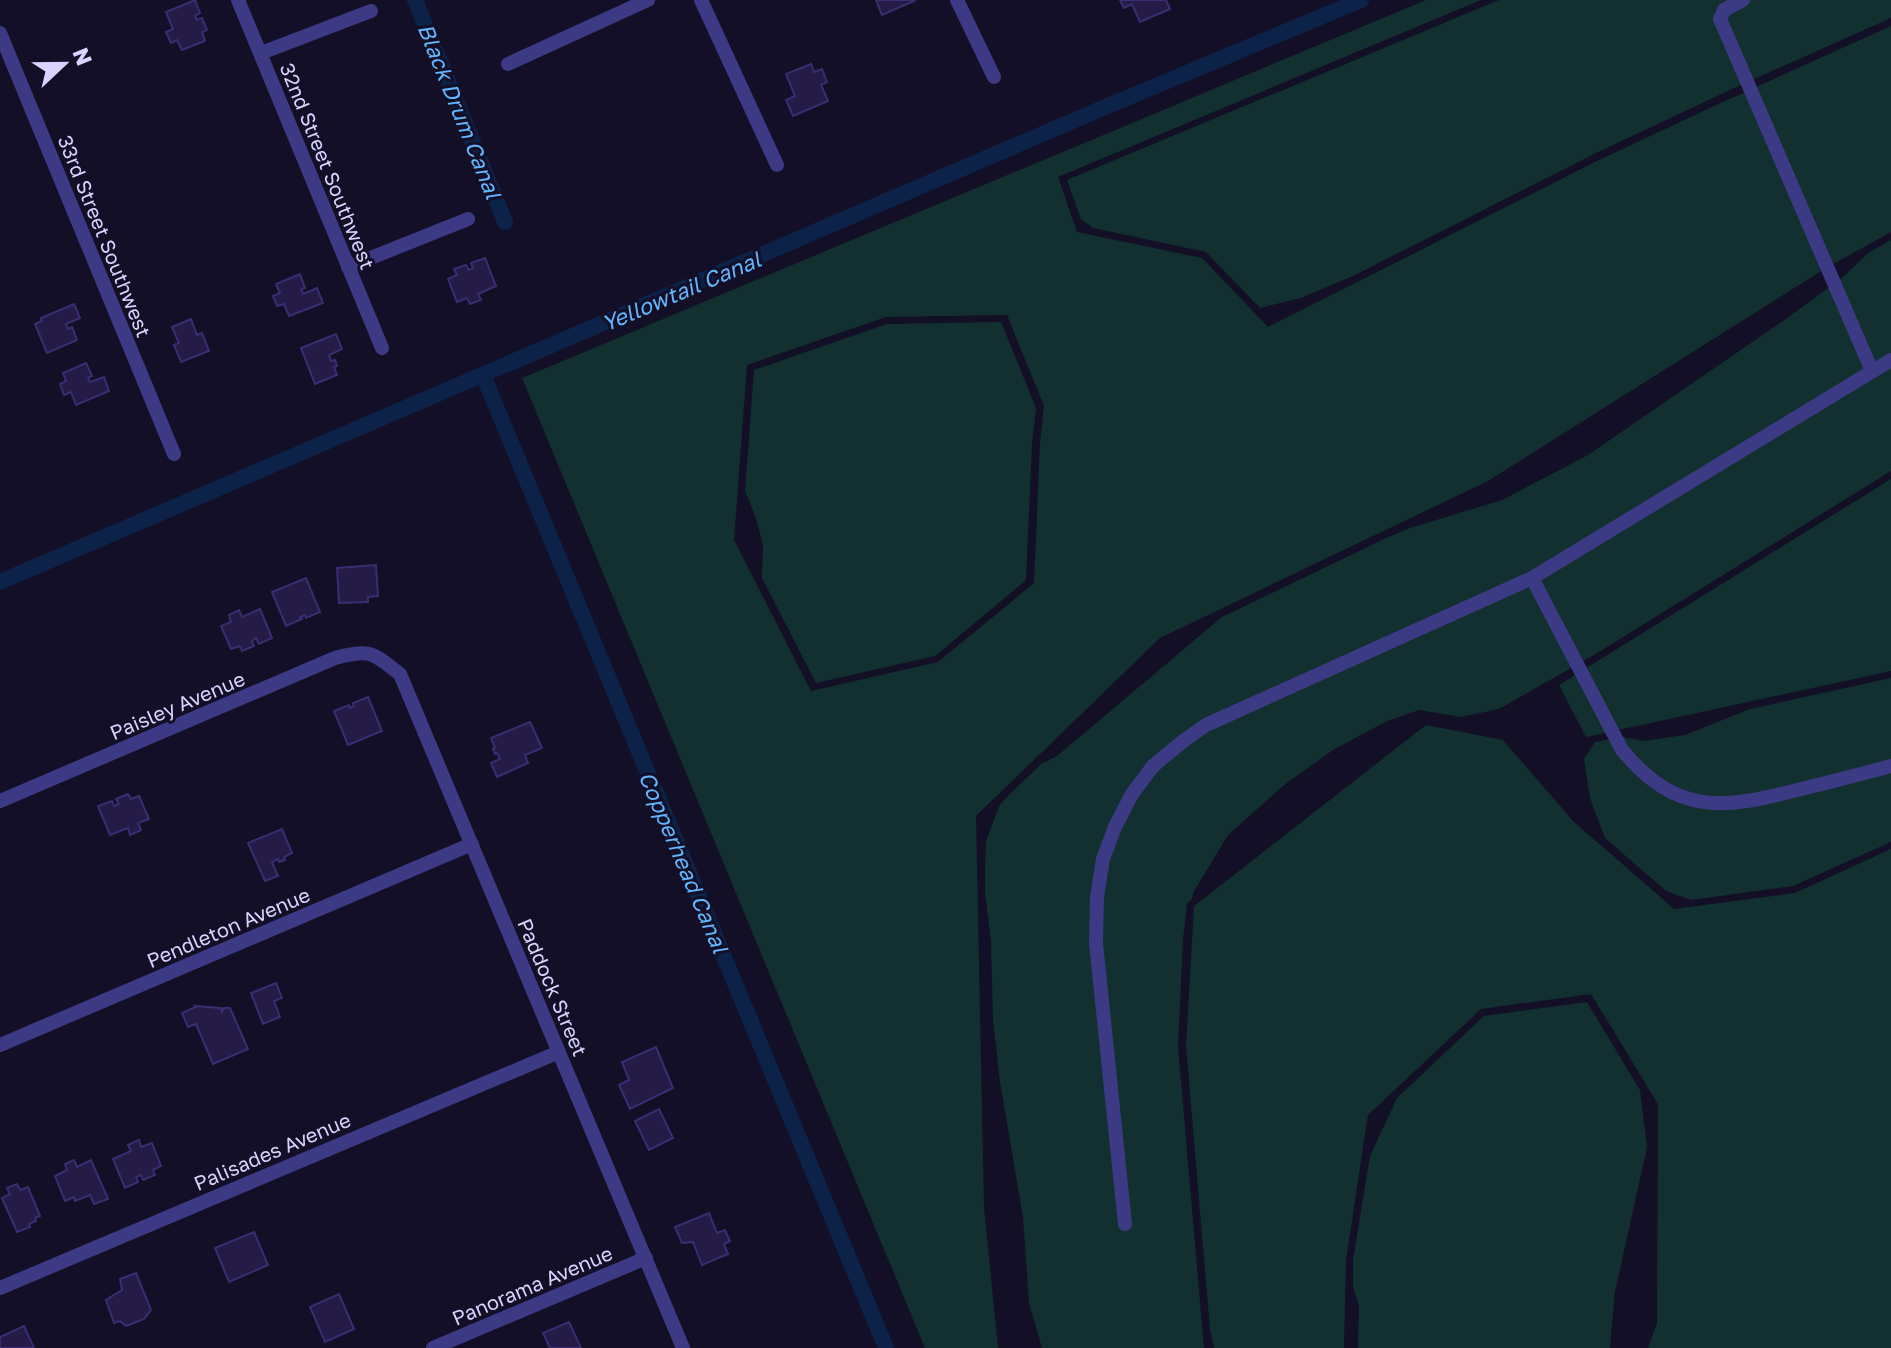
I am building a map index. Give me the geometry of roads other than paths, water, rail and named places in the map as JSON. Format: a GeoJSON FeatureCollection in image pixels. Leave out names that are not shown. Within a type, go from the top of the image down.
{"type":"FeatureCollection","features":[{"type":"Feature","properties":{"kind":"street","name":"32nd Street Southwest"},"geometry":{"type":"LineString","coordinates":[[238,0],[382,348]]}},
{"type":"Feature","properties":{"kind":"street"},"geometry":{"type":"LineString","coordinates":[[508,64],[648,0]]}},
{"type":"Feature","properties":{"kind":"street"},"geometry":{"type":"LineString","coordinates":[[701,0],[777,165]]}},
{"type":"Feature","properties":{"kind":"street"},"geometry":{"type":"LineString","coordinates":[[957,0],[994,77]]}},
{"type":"Feature","properties":{"kind":"street"},"geometry":{"type":"LineString","coordinates":[[1743,0],[1724,10],[1720,19],[1872,371]]}},
{"type":"Feature","properties":{"kind":"street"},"geometry":{"type":"LineString","coordinates":[[261,53],[371,11]]}},
{"type":"Feature","properties":{"kind":"street","name":"33rd Street Southwest"},"geometry":{"type":"LineString","coordinates":[[0,33],[174,454]]}},
{"type":"Feature","properties":{"kind":"street"},"geometry":{"type":"LineString","coordinates":[[348,267],[468,219]]}},
{"type":"Feature","properties":{"kind":"street"},"geometry":{"type":"LineString","coordinates":[[1125,1224],[1096,943],[1097,897],[1103,859],[1115,827],[1132,794],[1153,766],[1206,725],[1532,578],[1891,360]]}},
{"type":"Feature","properties":{"kind":"street"},"geometry":{"type":"LineString","coordinates":[[1532,578],[1622,750],[1657,785],[1702,803],[1726,804],[1758,800],[1891,766]]}},
{"type":"Feature","properties":{"kind":"street","name":"Paisley Avenue"},"geometry":{"type":"LineString","coordinates":[[0,801],[335,658],[371,652]]}},
{"type":"Feature","properties":{"kind":"street","name":"Paddock Street"},"geometry":{"type":"LineString","coordinates":[[371,652],[400,674],[683,1348]]}},
{"type":"Feature","properties":{"kind":"street","name":"Pendleton Avenue"},"geometry":{"type":"LineString","coordinates":[[0,1045],[472,844]]}},
{"type":"Feature","properties":{"kind":"street","name":"Palisades Avenue"},"geometry":{"type":"LineString","coordinates":[[0,1288],[559,1052]]}},
{"type":"Feature","properties":{"kind":"street","name":"Panorama Avenue"},"geometry":{"type":"LineString","coordinates":[[433,1348],[646,1258]]}},
{"type":"Feature","properties":{"kind":"waterway","name":"Black Drum Canal"},"geometry":{"type":"LineString","coordinates":[[415,0],[505,222]]}},
{"type":"Feature","properties":{"kind":"waterway","name":"Yellowtail Canal"},"geometry":{"type":"LineString","coordinates":[[0,582],[1361,0]]}},
{"type":"Feature","properties":{"kind":"waterway","name":"Copperhead Canal"},"geometry":{"type":"LineString","coordinates":[[483,375],[886,1348]]}}]}
